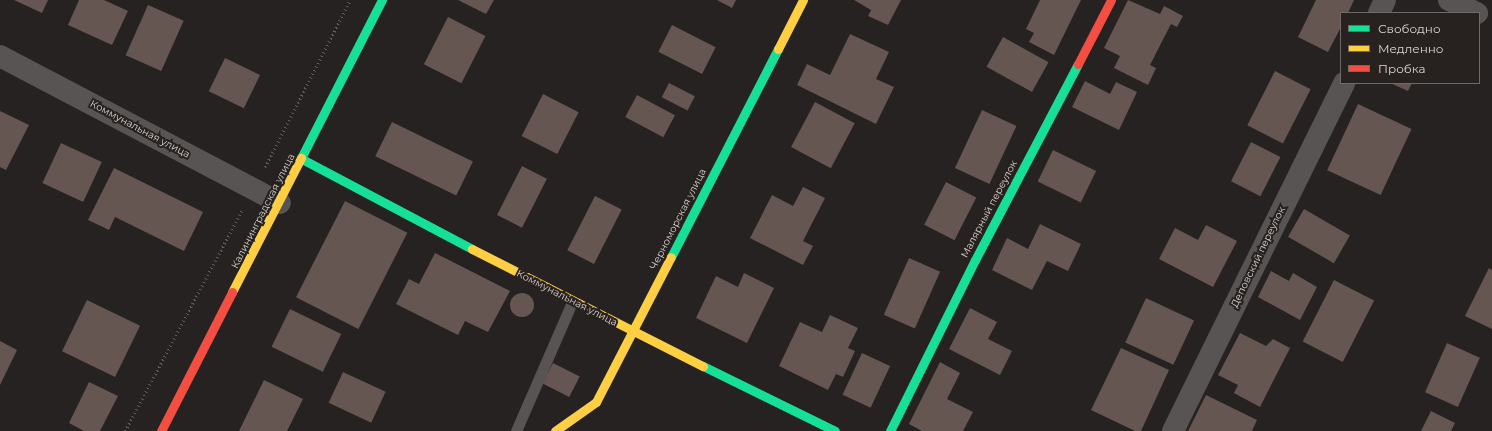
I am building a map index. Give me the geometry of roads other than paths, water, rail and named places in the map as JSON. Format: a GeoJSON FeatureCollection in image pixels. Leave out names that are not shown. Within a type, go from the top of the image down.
{"type":"FeatureCollection","features":[{"type":"Feature","properties":{"kind":"street","name":"Калининградская улица"},"geometry":{"type":"LineString","coordinates":[[161,431],[280,203],[382,0]]}},
{"type":"Feature","properties":{"kind":"street","name":"Черноморская улица"},"geometry":{"type":"LineString","coordinates":[[555,431],[596,402],[803,0]]}},
{"type":"Feature","properties":{"kind":"street","name":"Малярный переулок"},"geometry":{"type":"LineString","coordinates":[[890,431],[975,260],[1112,0]]}},
{"type":"Feature","properties":{"kind":"street"},"geometry":{"type":"LineString","coordinates":[[1379,12],[1385,0]]}},
{"type":"Feature","properties":{"kind":"street"},"geometry":{"type":"LineString","coordinates":[[1449,0],[1476,12]]}},
{"type":"Feature","properties":{"kind":"street"},"geometry":{"type":"LineString","coordinates":[[1480,14],[1492,20]]}},
{"type":"Feature","properties":{"kind":"street","name":"Коммунальная улица"},"geometry":{"type":"LineString","coordinates":[[0,56],[280,203]]}},
{"type":"Feature","properties":{"kind":"street","name":"Деповский переулок"},"geometry":{"type":"LineString","coordinates":[[1173,431],[1344,84]]}},
{"type":"Feature","properties":{"kind":"street","name":"Коммунальная улица"},"geometry":{"type":"LineString","coordinates":[[302,159],[572,302],[835,431]]}},
{"type":"Feature","properties":{"kind":"lane"},"geometry":{"type":"LineString","coordinates":[[516,431],[572,302]]}}]}
